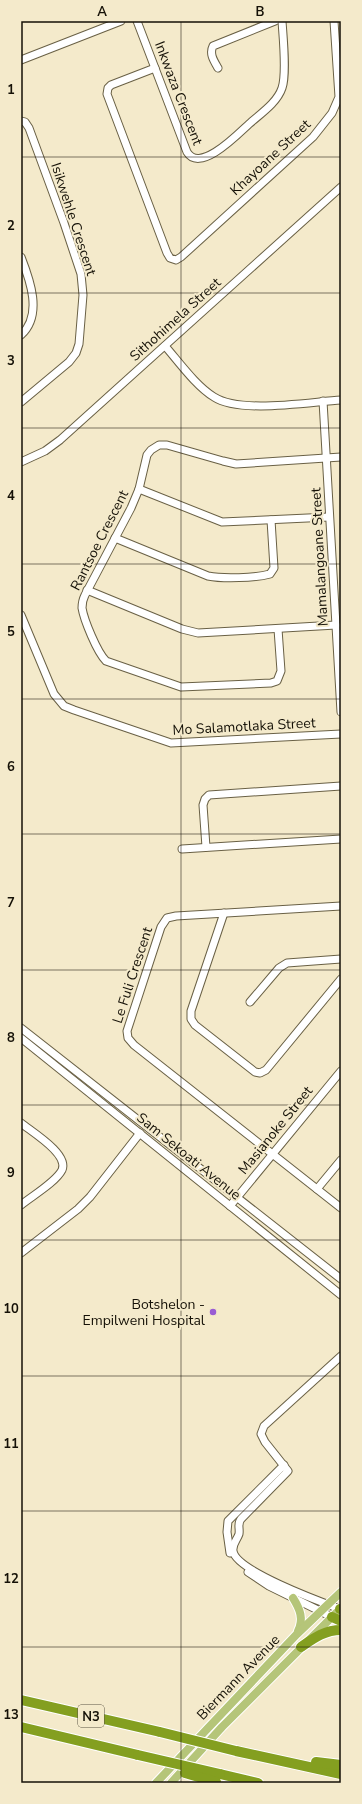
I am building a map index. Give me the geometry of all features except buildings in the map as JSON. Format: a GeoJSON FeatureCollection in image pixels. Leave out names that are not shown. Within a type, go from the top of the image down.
{"type":"FeatureCollection","features":[{"type":"Feature","properties":{"kind":"highway"},"geometry":{"type":"LineString","coordinates":[[301,1647],[320,1634],[329,1631],[341,1630]]}},
{"type":"Feature","properties":{"kind":"highway","name":"N3"},"geometry":{"type":"LineString","coordinates":[[21,1700],[341,1774]]}},
{"type":"Feature","properties":{"kind":"highway","name":"N3"},"geometry":{"type":"LineString","coordinates":[[21,1727],[138,1757],[219,1780],[258,1783]]}},
{"type":"Feature","properties":{"kind":"highway"},"geometry":{"type":"LineString","coordinates":[[251,1753],[341,1765]]}},
{"type":"Feature","properties":{"kind":"main road","name":"Biermann Avenue"},"geometry":{"type":"LineString","coordinates":[[156,1783],[297,1634],[341,1592]]}},
{"type":"Feature","properties":{"kind":"main road"},"geometry":{"type":"LineString","coordinates":[[293,1598],[299,1606],[302,1620],[297,1634]]}},
{"type":"Feature","properties":{"kind":"main road","name":"Biermann Avenue"},"geometry":{"type":"LineString","coordinates":[[171,1783],[222,1727],[301,1647],[337,1619],[341,1608]]}},
{"type":"Feature","properties":{"kind":"street"},"geometry":{"type":"LineString","coordinates":[[21,60],[121,21]]}},
{"type":"Feature","properties":{"kind":"street","name":"Inkwaza Crescent"},"geometry":{"type":"LineString","coordinates":[[137,21],[188,154],[192,157],[198,158],[210,155],[221,149],[280,94],[284,78],[282,21]]}},
{"type":"Feature","properties":{"kind":"street"},"geometry":{"type":"LineString","coordinates":[[218,68],[211,52],[211,48],[214,45],[275,21]]}},
{"type":"Feature","properties":{"kind":"street","name":"Khayoane Street"},"geometry":{"type":"LineString","coordinates":[[155,68],[111,85],[108,88],[107,94],[170,258],[176,260],[313,137],[329,117],[336,106],[339,97],[334,21]]}},
{"type":"Feature","properties":{"kind":"street","name":"Isikwehle Crescent"},"geometry":{"type":"LineString","coordinates":[[21,121],[24,122],[29,128],[64,223],[81,274],[83,295],[79,344],[76,353],[63,367],[21,402]]}},
{"type":"Feature","properties":{"kind":"street","name":"Sithohimela Street"},"geometry":{"type":"LineString","coordinates":[[21,462],[55,445],[341,187]]}},
{"type":"Feature","properties":{"kind":"street"},"geometry":{"type":"LineString","coordinates":[[21,257],[33,291],[30,321],[28,327],[21,335]]}},
{"type":"Feature","properties":{"kind":"street"},"geometry":{"type":"LineString","coordinates":[[165,346],[204,389],[214,398],[227,403],[243,406],[341,400]]}},
{"type":"Feature","properties":{"kind":"street","name":"Mamalangoane Street"},"geometry":{"type":"LineString","coordinates":[[323,401],[341,712]]}},
{"type":"Feature","properties":{"kind":"street","name":"Rantsoe Crescent"},"geometry":{"type":"LineString","coordinates":[[278,629],[281,671],[277,681],[271,683],[181,687],[112,664],[103,657],[82,609],[83,600],[138,489],[147,455],[152,449],[162,445],[236,464],[341,457]]}},
{"type":"Feature","properties":{"kind":"street"},"geometry":{"type":"LineString","coordinates":[[138,489],[219,522],[329,517]]}},
{"type":"Feature","properties":{"kind":"street"},"geometry":{"type":"LineString","coordinates":[[115,538],[208,576],[259,576],[270,574],[274,568],[271,520]]}},
{"type":"Feature","properties":{"kind":"street"},"geometry":{"type":"LineString","coordinates":[[87,590],[192,632],[203,633],[336,625]]}},
{"type":"Feature","properties":{"kind":"street","name":"Mo Salamotlaka Street"},"geometry":{"type":"LineString","coordinates":[[21,616],[54,694],[64,706],[74,710],[171,743],[341,734]]}},
{"type":"Feature","properties":{"kind":"street"},"geometry":{"type":"LineString","coordinates":[[206,847],[203,805],[205,799],[209,795],[341,786]]}},
{"type":"Feature","properties":{"kind":"street"},"geometry":{"type":"LineString","coordinates":[[182,849],[341,839]]}},
{"type":"Feature","properties":{"kind":"street","name":"Le Fuli Crescent"},"geometry":{"type":"LineString","coordinates":[[341,906],[171,916],[165,920],[161,927],[127,1026],[127,1034],[134,1045],[341,1208]]}},
{"type":"Feature","properties":{"kind":"street"},"geometry":{"type":"LineString","coordinates":[[224,913],[191,1011],[191,1019],[195,1025],[255,1072],[263,1072],[269,1067],[341,979]]}},
{"type":"Feature","properties":{"kind":"street"},"geometry":{"type":"LineString","coordinates":[[250,1002],[279,968],[287,963],[341,959]]}},
{"type":"Feature","properties":{"kind":"street","name":"Sam Sekoati Avenue"},"geometry":{"type":"LineString","coordinates":[[21,1028],[341,1279]]}},
{"type":"Feature","properties":{"kind":"street","name":"Sam Sekoati Avenue"},"geometry":{"type":"LineString","coordinates":[[21,1038],[341,1295]]}},
{"type":"Feature","properties":{"kind":"street","name":"Masianoke Street"},"geometry":{"type":"LineString","coordinates":[[230,1206],[341,1070]]}},
{"type":"Feature","properties":{"kind":"street"},"geometry":{"type":"LineString","coordinates":[[21,1205],[58,1175],[63,1166],[58,1153],[23,1128]]}},
{"type":"Feature","properties":{"kind":"street"},"geometry":{"type":"LineString","coordinates":[[21,1253],[90,1197],[140,1133]]}},
{"type":"Feature","properties":{"kind":"street"},"geometry":{"type":"LineString","coordinates":[[317,1189],[341,1160]]}},
{"type":"Feature","properties":{"kind":"street"},"geometry":{"type":"LineString","coordinates":[[286,1468],[262,1437],[261,1431],[264,1426],[341,1356]]}},
{"type":"Feature","properties":{"kind":"street"},"geometry":{"type":"LineString","coordinates":[[286,1468],[278,1473],[230,1518],[227,1525],[230,1554],[235,1562],[264,1583],[337,1619]]}},
{"type":"Feature","properties":{"kind":"street"},"geometry":{"type":"LineString","coordinates":[[286,1468],[239,1522],[239,1531],[233,1546],[234,1553],[245,1564],[262,1575],[327,1604],[341,1608]]}},
{"type":"Feature","properties":{"kind":"place","name":"Botshelon - Empilweni Hospital"},"geometry":{"type":"Point","coordinates":[213,1312]}}]}
